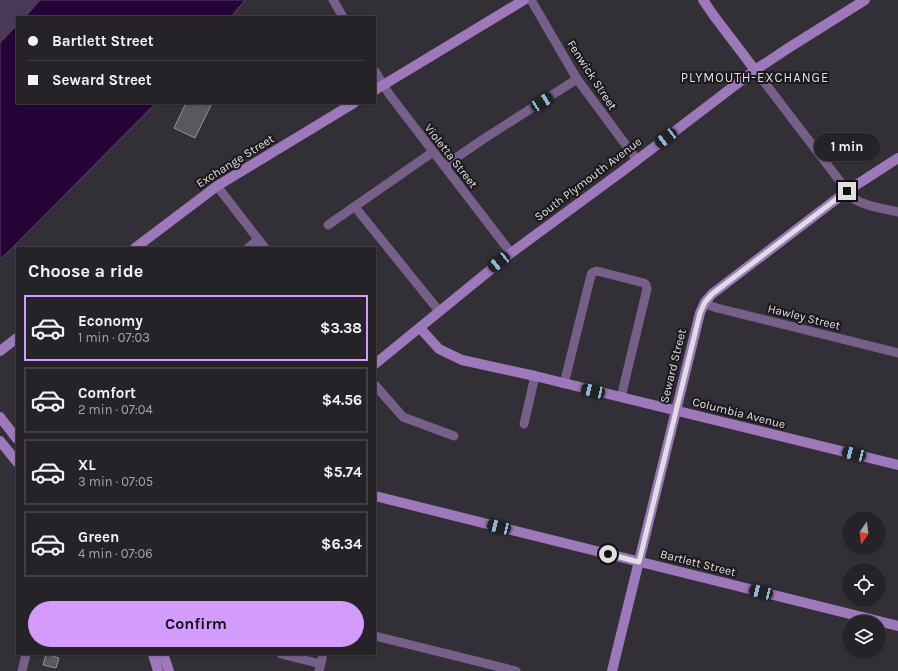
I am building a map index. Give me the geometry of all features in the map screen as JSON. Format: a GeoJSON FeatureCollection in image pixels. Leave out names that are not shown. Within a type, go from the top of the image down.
{"type":"FeatureCollection","features":[{"type":"Feature","properties":{"kind":"street"},"geometry":{"type":"LineString","coordinates":[[333,0],[342,16]]}},
{"type":"Feature","properties":{"kind":"street"},"geometry":{"type":"LineString","coordinates":[[379,88],[524,0]]}},
{"type":"Feature","properties":{"kind":"street","name":"Fenwick Street"},"geometry":{"type":"LineString","coordinates":[[531,0],[578,79],[636,160]]}},
{"type":"Feature","properties":{"kind":"street"},"geometry":{"type":"LineString","coordinates":[[703,0],[852,197],[858,202],[898,212]]}},
{"type":"Feature","properties":{"kind":"street","name":"South Plymouth Avenue"},"geometry":{"type":"LineString","coordinates":[[376,363],[511,253],[756,70],[800,40],[865,0]]}},
{"type":"Feature","properties":{"kind":"street","name":"Violetta Street"},"geometry":{"type":"LineString","coordinates":[[376,76],[379,88],[433,152],[511,253]]}},
{"type":"Feature","properties":{"kind":"street"},"geometry":{"type":"LineString","coordinates":[[444,166],[578,79]]}},
{"type":"Feature","properties":{"kind":"street","name":"Exchange Street"},"geometry":{"type":"LineString","coordinates":[[136,247],[217,186],[352,104]]}},
{"type":"Feature","properties":{"kind":"street"},"geometry":{"type":"LineString","coordinates":[[328,225],[433,152]]}},
{"type":"Feature","properties":{"kind":"street","name":"Seward Street"},"geometry":{"type":"LineString","coordinates":[[612,671],[701,309],[712,294],[847,191],[898,158]]}},
{"type":"Feature","properties":{"kind":"street"},"geometry":{"type":"LineString","coordinates":[[217,186],[264,247]]}},
{"type":"Feature","properties":{"kind":"street"},"geometry":{"type":"LineString","coordinates":[[355,207],[439,311]]}},
{"type":"Feature","properties":{"kind":"street"},"geometry":{"type":"LineString","coordinates":[[249,247],[258,239]]}},
{"type":"Feature","properties":{"kind":"street"},"geometry":{"type":"LineString","coordinates":[[564,384],[592,273],[597,271],[644,283],[647,289],[621,397]]}},
{"type":"Feature","properties":{"kind":"street","name":"Hawley Street"},"geometry":{"type":"LineString","coordinates":[[705,302],[717,308],[898,353]]}},
{"type":"Feature","properties":{"kind":"street","name":"Columbia Avenue"},"geometry":{"type":"LineString","coordinates":[[420,328],[439,349],[462,360],[535,376],[898,465]]}},
{"type":"Feature","properties":{"kind":"street"},"geometry":{"type":"LineString","coordinates":[[0,351],[16,339]]}},
{"type":"Feature","properties":{"kind":"street"},"geometry":{"type":"LineString","coordinates":[[524,424],[535,376]]}},
{"type":"Feature","properties":{"kind":"street"},"geometry":{"type":"LineString","coordinates":[[376,386],[403,417],[454,436]]}},
{"type":"Feature","properties":{"kind":"street"},"geometry":{"type":"LineString","coordinates":[[0,417],[16,438]]}},
{"type":"Feature","properties":{"kind":"street"},"geometry":{"type":"LineString","coordinates":[[0,441],[16,461]]}},
{"type":"Feature","properties":{"kind":"street","name":"Bartlett Street"},"geometry":{"type":"LineString","coordinates":[[376,496],[898,626]]}},
{"type":"Feature","properties":{"kind":"street"},"geometry":{"type":"LineString","coordinates":[[376,636],[516,671]]}},
{"type":"Feature","properties":{"kind":"street"},"geometry":{"type":"LineString","coordinates":[[22,671],[26,655]]}},
{"type":"Feature","properties":{"kind":"street"},"geometry":{"type":"LineString","coordinates":[[153,655],[158,671]]}},
{"type":"Feature","properties":{"kind":"street"},"geometry":{"type":"LineString","coordinates":[[163,655],[169,671]]}},
{"type":"Feature","properties":{"kind":"street"},"geometry":{"type":"LineString","coordinates":[[284,655],[320,667],[323,655]]}},
{"type":"Feature","properties":{"kind":"shaded area"},"geometry":{"type":"Polygon","coordinates":[[[0,0],[40,0],[26,16],[16,16],[16,26],[0,43],[0,0]]]}},
{"type":"Feature","properties":{"kind":"shaded area"},"geometry":{"type":"Polygon","coordinates":[[[40,0],[245,0],[232,16],[26,16],[40,0]]]}},
{"type":"Feature","properties":{"kind":"shaded area"},"geometry":{"type":"Polygon","coordinates":[[[16,26],[16,104],[155,104],[0,259],[0,43],[16,26]]]}},
{"type":"Feature","properties":{"kind":"building"},"geometry":{"type":"Polygon","coordinates":[[[186,104],[212,104],[195,138],[174,128],[186,104]]]}},
{"type":"Feature","properties":{"kind":"building"},"geometry":{"type":"Polygon","coordinates":[[[46,655],[59,658],[56,668],[43,665],[46,655]]]}},
{"type":"Feature","properties":{"kind":"district","name":"PLYMOUTH-EXCHANGE"},"geometry":{"type":"Point","coordinates":[755,77]}},
{"type":"Feature","properties":{"kind":"route"},"geometry":{"type":"LineString","coordinates":[[608,554],[639,562],[701,309],[705,302],[712,294],[847,191]]}}]}
